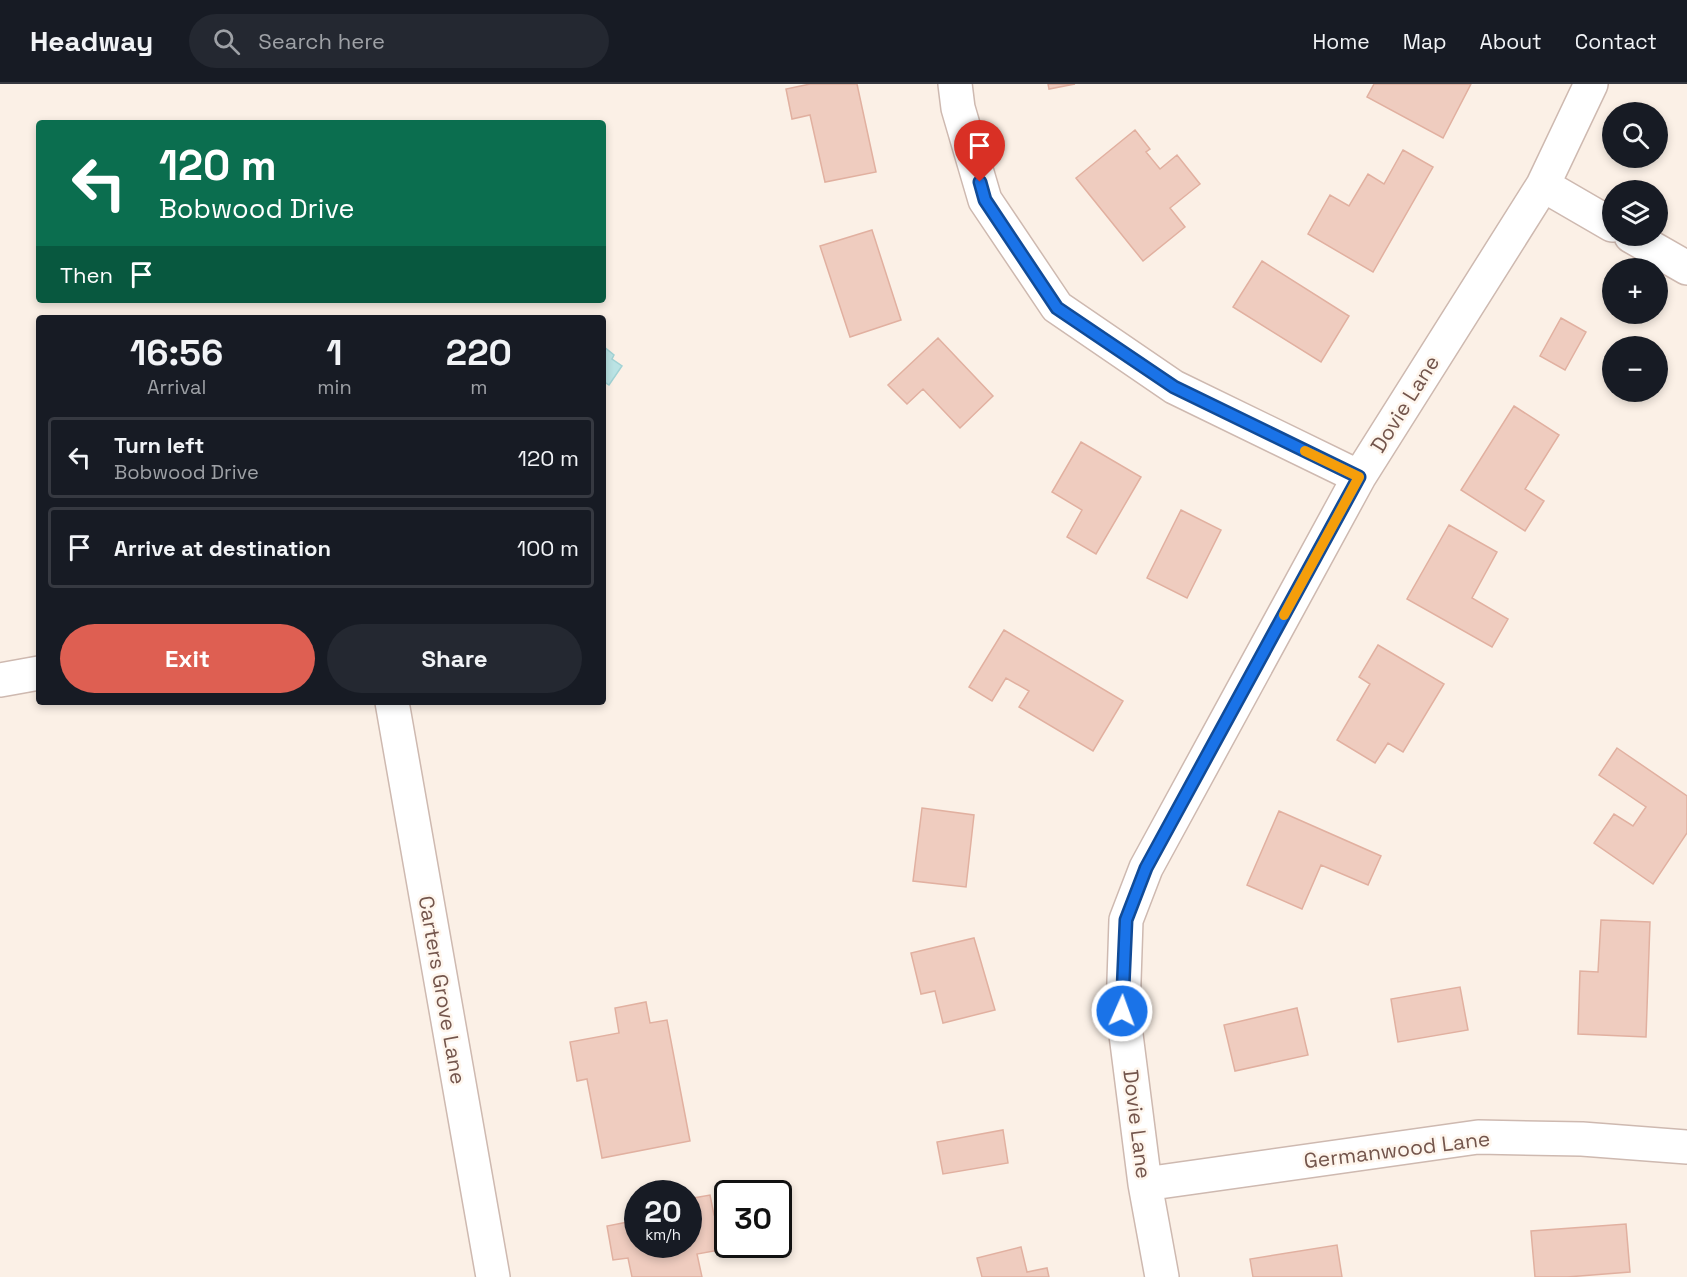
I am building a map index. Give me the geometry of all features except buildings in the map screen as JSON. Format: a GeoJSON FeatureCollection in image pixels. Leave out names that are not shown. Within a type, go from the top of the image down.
{"type":"FeatureCollection","features":[{"type":"Feature","properties":{"kind":"street"},"geometry":{"type":"LineString","coordinates":[[955,84],[958,108],[985,200],[1057,308],[1174,387],[1359,477]]}},
{"type":"Feature","properties":{"kind":"street","name":"Dovie Lane"},"geometry":{"type":"LineString","coordinates":[[1161,1277],[1145,1185],[1122,1011],[1126,920],[1146,868],[1359,477],[1543,185],[1591,84]]}},
{"type":"Feature","properties":{"kind":"street"},"geometry":{"type":"LineString","coordinates":[[1543,185],[1602,219]]}},
{"type":"Feature","properties":{"kind":"street"},"geometry":{"type":"LineString","coordinates":[[1648,246],[1687,268]]}},
{"type":"Feature","properties":{"kind":"street"},"geometry":{"type":"LineString","coordinates":[[0,680],[36,674]]}},
{"type":"Feature","properties":{"kind":"street","name":"Carters Grove Lane"},"geometry":{"type":"LineString","coordinates":[[393,705],[494,1277]]}},
{"type":"Feature","properties":{"kind":"street","name":"Germanwood Lane"},"geometry":{"type":"LineString","coordinates":[[1145,1185],[1478,1137],[1582,1140],[1687,1147]]}},
{"type":"Feature","properties":{"kind":"water"},"geometry":{"type":"Polygon","coordinates":[[[606,348],[614,355],[612,359],[622,366],[609,385],[606,383],[606,348]]]}},
{"type":"Feature","properties":{"kind":"slow traffic"},"geometry":{"type":"LineString","coordinates":[[1284,615],[1359,477],[1305,451]]}},
{"type":"Feature","properties":{"kind":"route"},"geometry":{"type":"LineString","coordinates":[[980,182],[985,200],[1057,308],[1174,387],[1359,477],[1146,868],[1126,920],[1122,1011]]}}]}
